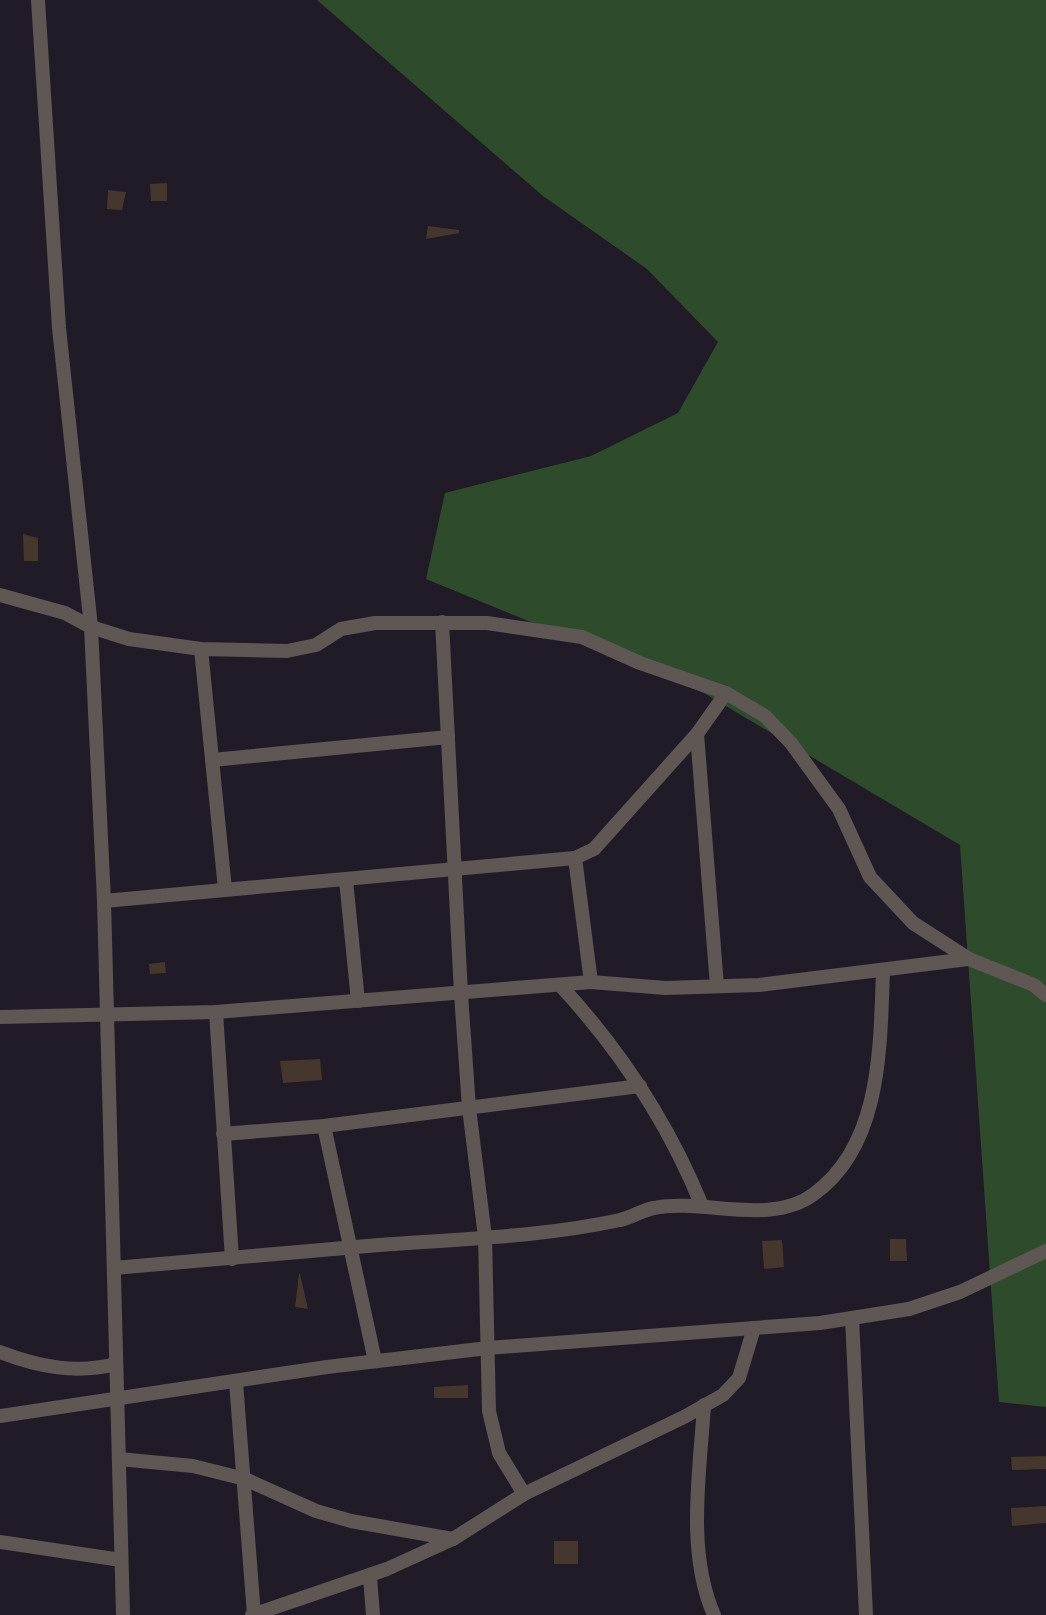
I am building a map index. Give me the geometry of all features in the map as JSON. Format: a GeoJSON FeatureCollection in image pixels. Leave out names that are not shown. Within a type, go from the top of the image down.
{"type":"FeatureCollection","features":[{"type":"Feature","properties":{"kind":"street"},"geometry":{"type":"LineString","coordinates":[[38,0],[59,328],[91,627],[104,901],[104,1017],[123,1615]]}},
{"type":"Feature","properties":{"kind":"street"},"geometry":{"type":"LineString","coordinates":[[0,595],[65,613],[91,627],[129,639],[201,649],[287,651],[316,645],[341,629],[364,625],[442,622],[487,623],[582,637],[640,663],[726,693],[765,716],[791,743],[839,809],[870,877],[913,923],[969,959],[1023,980],[1046,995]]}},
{"type":"Feature","properties":{"kind":"street"},"geometry":{"type":"LineString","coordinates":[[442,622],[461,994],[469,1108],[485,1237],[489,1411],[499,1453],[524,1494]]}},
{"type":"Feature","properties":{"kind":"street"},"geometry":{"type":"LineString","coordinates":[[201,649],[225,889]]}},
{"type":"Feature","properties":{"kind":"street"},"geometry":{"type":"LineString","coordinates":[[104,901],[575,858],[594,849],[697,734],[726,693]]}},
{"type":"Feature","properties":{"kind":"street"},"geometry":{"type":"LineString","coordinates":[[697,734],[717,986]]}},
{"type":"Feature","properties":{"kind":"street"},"geometry":{"type":"LineString","coordinates":[[212,760],[448,737]]}},
{"type":"Feature","properties":{"kind":"street"},"geometry":{"type":"LineString","coordinates":[[575,858],[591,982]]}},
{"type":"Feature","properties":{"kind":"street"},"geometry":{"type":"LineString","coordinates":[[346,880],[358,1001]]}},
{"type":"Feature","properties":{"kind":"street"},"geometry":{"type":"LineString","coordinates":[[0,1017],[104,1017],[216,1012],[591,982],[665,988],[717,986],[883,971],[969,959]]}},
{"type":"Feature","properties":{"kind":"street"},"geometry":{"type":"LineString","coordinates":[[114,1268],[485,1237],[621,1220],[654,1208],[702,1206],[751,1209],[785,1206],[812,1196],[839,1171],[859,1134],[880,1067],[883,971]]}},
{"type":"Feature","properties":{"kind":"street"},"geometry":{"type":"LineString","coordinates":[[560,985],[600,1028],[640,1086],[679,1150],[702,1206]]}},
{"type":"Feature","properties":{"kind":"street"},"geometry":{"type":"LineString","coordinates":[[216,1012],[232,1259]]}},
{"type":"Feature","properties":{"kind":"street"},"geometry":{"type":"LineString","coordinates":[[223,1134],[324,1126],[640,1086]]}},
{"type":"Feature","properties":{"kind":"street"},"geometry":{"type":"LineString","coordinates":[[324,1126],[375,1361]]}},
{"type":"Feature","properties":{"kind":"street"},"geometry":{"type":"LineString","coordinates":[[0,1416],[375,1361],[488,1348],[852,1318],[909,1309],[960,1292],[1046,1251]]}},
{"type":"Feature","properties":{"kind":"street"},"geometry":{"type":"LineString","coordinates":[[852,1318],[866,1615]]}},
{"type":"Feature","properties":{"kind":"street"},"geometry":{"type":"LineString","coordinates":[[236,1382],[253,1615],[370,1577],[453,1539],[524,1494],[723,1395],[739,1378],[754,1328]]}},
{"type":"Feature","properties":{"kind":"street"},"geometry":{"type":"LineString","coordinates":[[0,1352],[46,1367],[77,1370],[116,1364]]}},
{"type":"Feature","properties":{"kind":"street"},"geometry":{"type":"LineString","coordinates":[[704,1405],[697,1509],[701,1566],[714,1615]]}},
{"type":"Feature","properties":{"kind":"street"},"geometry":{"type":"LineString","coordinates":[[119,1459],[193,1466],[245,1479],[340,1518],[453,1539]]}},
{"type":"Feature","properties":{"kind":"street"},"geometry":{"type":"LineString","coordinates":[[0,1542],[121,1560]]}},
{"type":"Feature","properties":{"kind":"street"},"geometry":{"type":"LineString","coordinates":[[370,1577],[373,1615]]}},
{"type":"Feature","properties":{"kind":"green space"},"geometry":{"type":"Polygon","coordinates":[[[317,0],[1046,0],[1046,1407],[999,1402],[960,845],[704,693],[426,579],[445,493],[591,456],[678,413],[718,342],[647,269],[543,196],[317,0]]]}},
{"type":"Feature","properties":{"kind":"building"},"geometry":{"type":"Polygon","coordinates":[[[167,183],[167,201],[151,201],[150,184],[167,183]]]}},
{"type":"Feature","properties":{"kind":"building"},"geometry":{"type":"Polygon","coordinates":[[[108,190],[126,192],[122,210],[107,209],[108,190]]]}},
{"type":"Feature","properties":{"kind":"building"},"geometry":{"type":"Polygon","coordinates":[[[428,226],[459,230],[459,233],[426,239],[428,226]]]}},
{"type":"Feature","properties":{"kind":"building"},"geometry":{"type":"Polygon","coordinates":[[[23,534],[38,538],[38,561],[24,561],[23,534]]]}},
{"type":"Feature","properties":{"kind":"building"},"geometry":{"type":"Polygon","coordinates":[[[165,962],[166,973],[150,974],[149,964],[165,962]]]}},
{"type":"Feature","properties":{"kind":"building"},"geometry":{"type":"Polygon","coordinates":[[[320,1059],[322,1080],[283,1083],[280,1061],[320,1059]]]}},
{"type":"Feature","properties":{"kind":"building"},"geometry":{"type":"Polygon","coordinates":[[[890,1239],[906,1239],[907,1261],[890,1261],[890,1239]]]}},
{"type":"Feature","properties":{"kind":"building"},"geometry":{"type":"Polygon","coordinates":[[[782,1240],[784,1267],[764,1269],[762,1241],[782,1240]]]}},
{"type":"Feature","properties":{"kind":"building"},"geometry":{"type":"Polygon","coordinates":[[[300,1274],[308,1309],[295,1307],[300,1274]]]}},
{"type":"Feature","properties":{"kind":"building"},"geometry":{"type":"Polygon","coordinates":[[[468,1385],[468,1398],[434,1398],[434,1387],[468,1385]]]}},
{"type":"Feature","properties":{"kind":"building"},"geometry":{"type":"Polygon","coordinates":[[[1046,1456],[1046,1469],[1012,1470],[1011,1457],[1046,1456]]]}},
{"type":"Feature","properties":{"kind":"building"},"geometry":{"type":"Polygon","coordinates":[[[1046,1506],[1046,1523],[1012,1526],[1011,1508],[1046,1506]]]}},
{"type":"Feature","properties":{"kind":"building"},"geometry":{"type":"Polygon","coordinates":[[[554,1541],[578,1541],[578,1564],[554,1564],[554,1541]]]}}]}
